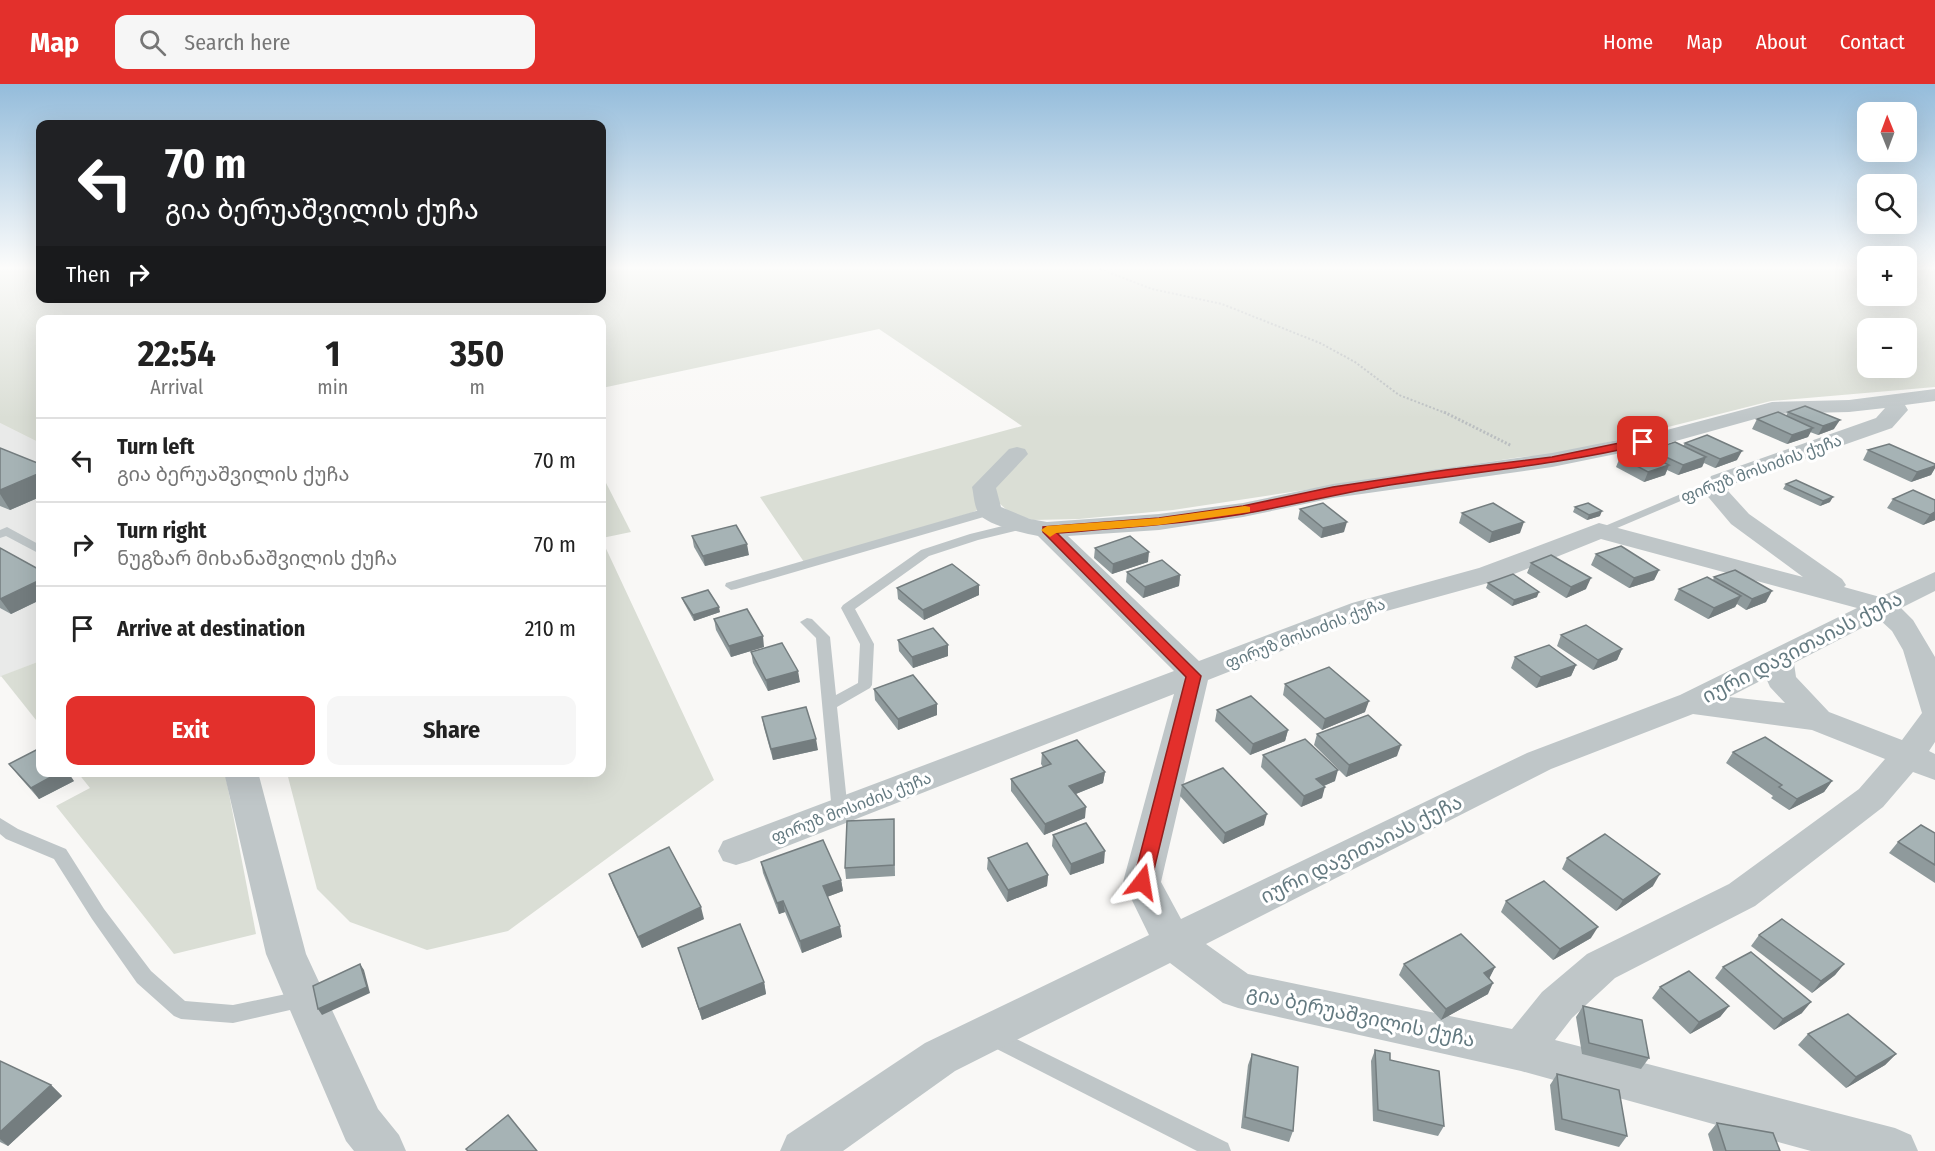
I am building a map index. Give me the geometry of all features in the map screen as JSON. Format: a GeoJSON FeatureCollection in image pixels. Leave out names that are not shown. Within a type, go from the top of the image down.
{"type":"FeatureCollection","features":[{"type":"Feature","properties":{"kind":"street"},"geometry":{"type":"LineString","coordinates":[[1035,528],[1159,522],[1243,510],[1367,485],[1552,460],[1665,437],[1772,408],[1849,406],[1935,395]]}},
{"type":"Feature","properties":{"kind":"street","name":"ფირუზ მოსიძის ქუჩა"},"geometry":{"type":"LineString","coordinates":[[1719,481],[1884,423],[1897,410],[1892,400]]}},
{"type":"Feature","properties":{"kind":"street"},"geometry":{"type":"LineString","coordinates":[[1017,454],[984,487],[990,511],[1035,528],[1194,676]]}},
{"type":"Feature","properties":{"kind":"street"},"geometry":{"type":"LineString","coordinates":[[1719,481],[1716,492],[1740,519],[1878,610],[1918,650],[1935,708]]}},
{"type":"Feature","properties":{"kind":"street"},"geometry":{"type":"LineString","coordinates":[[1599,531],[1878,610],[1935,634]]}},
{"type":"Feature","properties":{"kind":"street","name":"ფირუზ მოსიძის ქუჩა"},"geometry":{"type":"LineString","coordinates":[[735,851],[1194,676],[1362,609],[1489,574],[1599,531]]}},
{"type":"Feature","properties":{"kind":"street","name":"იური დავითაიას ქუჩა"},"geometry":{"type":"LineString","coordinates":[[803,1151],[940,1057],[1539,761],[1691,703],[1935,580]]}},
{"type":"Feature","properties":{"kind":"street"},"geometry":{"type":"LineString","coordinates":[[1779,658],[1781,680],[1818,720]]}},
{"type":"Feature","properties":{"kind":"street","name":"გია ბერუაშვილის ქუჩა"},"geometry":{"type":"LineString","coordinates":[[1194,676],[1142,882],[1173,943],[1238,990],[1521,1051],[1895,1151]]}},
{"type":"Feature","properties":{"kind":"street"},"geometry":{"type":"LineString","coordinates":[[1691,703],[1818,720],[1922,762]]}},
{"type":"Feature","properties":{"kind":"street"},"geometry":{"type":"LineString","coordinates":[[1521,1051],[1557,1005],[1601,966],[1742,895],[1922,762],[1935,718]]}},
{"type":"Feature","properties":{"kind":"street"},"geometry":{"type":"LineString","coordinates":[[242,777],[286,954],[308,999],[362,1125],[383,1151]]}},
{"type":"Feature","properties":{"kind":"lane","name":"ფირუზ მოსიძის ქუჩა"},"geometry":{"type":"LineString","coordinates":[[1599,531],[1719,481]]}},
{"type":"Feature","properties":{"kind":"lane"},"geometry":{"type":"LineString","coordinates":[[731,586],[990,511]]}},
{"type":"Feature","properties":{"kind":"lane"},"geometry":{"type":"LineString","coordinates":[[830,705],[865,685],[867,644],[848,608],[925,553],[974,537],[1035,528]]}},
{"type":"Feature","properties":{"kind":"lane"},"geometry":{"type":"LineString","coordinates":[[0,534],[7,531],[36,548]]}},
{"type":"Feature","properties":{"kind":"lane"},"geometry":{"type":"LineString","coordinates":[[807,622],[823,637],[840,812]]}},
{"type":"Feature","properties":{"kind":"lane"},"geometry":{"type":"LineString","coordinates":[[0,824],[12,834],[60,854],[98,914],[144,976],[181,1010],[233,1014],[308,999]]}},
{"type":"Feature","properties":{"kind":"lane"},"geometry":{"type":"LineString","coordinates":[[987,1034],[1220,1151]]}},
{"type":"Feature","properties":{"kind":"path"},"geometry":{"type":"LineString","coordinates":[[1259,319],[1320,343],[1355,362],[1398,395],[1456,417],[1517,449],[1552,460]]}},
{"type":"Feature","properties":{"kind":"shaded area"},"geometry":{"type":"Polygon","coordinates":[[[0,319],[36,319],[36,441],[0,423],[0,319]]]}},
{"type":"Feature","properties":{"kind":"shaded area"},"geometry":{"type":"Polygon","coordinates":[[[606,319],[1857,319],[1857,378],[1917,378],[1917,319],[1935,319],[1935,387],[1771,401],[1561,454],[1521,457],[1173,510],[1079,519],[1033,520],[1010,513],[997,501],[971,513],[804,562],[760,497],[1022,426],[879,329],[606,387],[606,319]]]}},
{"type":"Feature","properties":{"kind":"shaded area"},"geometry":{"type":"Polygon","coordinates":[[[0,423],[36,441],[36,663],[0,677],[0,423]]]}},
{"type":"Feature","properties":{"kind":"shaded area"},"geometry":{"type":"Polygon","coordinates":[[[606,483],[631,532],[606,537],[606,483]]]}},
{"type":"Feature","properties":{"kind":"shaded area"},"geometry":{"type":"Polygon","coordinates":[[[606,549],[714,780],[508,931],[427,950],[350,922],[317,889],[288,777],[606,777],[606,549]]]}},
{"type":"Feature","properties":{"kind":"shaded area"},"geometry":{"type":"Polygon","coordinates":[[[36,663],[36,720],[1,676],[36,663]]]}},
{"type":"Feature","properties":{"kind":"shaded area"},"geometry":{"type":"Polygon","coordinates":[[[81,777],[226,777],[256,934],[174,954],[56,806],[90,788],[81,777]]]}},
{"type":"Feature","properties":{"kind":"building"},"geometry":{"type":"Polygon","coordinates":[[[1805,406],[1840,420],[1823,426],[1788,412],[1805,406]]]}},
{"type":"Feature","properties":{"kind":"building"},"geometry":{"type":"Polygon","coordinates":[[[1778,412],[1813,428],[1792,435],[1757,419],[1778,412]]]}},
{"type":"Feature","properties":{"kind":"building"},"geometry":{"type":"Polygon","coordinates":[[[1707,435],[1742,451],[1720,459],[1685,443],[1707,435]]]}},
{"type":"Feature","properties":{"kind":"building"},"geometry":{"type":"Polygon","coordinates":[[[1675,442],[1706,457],[1683,465],[1651,450],[1675,442]]]}},
{"type":"Feature","properties":{"kind":"building"},"geometry":{"type":"Polygon","coordinates":[[[1889,444],[1935,464],[1935,466],[1917,472],[1868,450],[1889,444]]]}},
{"type":"Feature","properties":{"kind":"building"},"geometry":{"type":"Polygon","coordinates":[[[0,448],[36,462],[36,475],[0,490],[0,448]]]}},
{"type":"Feature","properties":{"kind":"building"},"geometry":{"type":"Polygon","coordinates":[[[1640,451],[1669,465],[1648,472],[1620,457],[1640,451]]]}},
{"type":"Feature","properties":{"kind":"building"},"geometry":{"type":"Polygon","coordinates":[[[1796,480],[1833,497],[1823,501],[1786,484],[1796,480]]]}},
{"type":"Feature","properties":{"kind":"building"},"geometry":{"type":"Polygon","coordinates":[[[1913,490],[1935,500],[1935,512],[1930,515],[1893,499],[1913,490]]]}},
{"type":"Feature","properties":{"kind":"building"},"geometry":{"type":"Polygon","coordinates":[[[1323,503],[1347,522],[1323,528],[1300,509],[1323,503]]]}},
{"type":"Feature","properties":{"kind":"building"},"geometry":{"type":"Polygon","coordinates":[[[1493,503],[1524,522],[1492,532],[1462,513],[1493,503]]]}},
{"type":"Feature","properties":{"kind":"building"},"geometry":{"type":"Polygon","coordinates":[[[1588,503],[1602,511],[1589,515],[1575,507],[1588,503]]]}},
{"type":"Feature","properties":{"kind":"building"},"geometry":{"type":"Polygon","coordinates":[[[736,525],[747,544],[703,556],[692,536],[736,525]]]}},
{"type":"Feature","properties":{"kind":"building"},"geometry":{"type":"Polygon","coordinates":[[[1130,536],[1149,552],[1113,564],[1095,548],[1130,536]]]}},
{"type":"Feature","properties":{"kind":"building"},"geometry":{"type":"Polygon","coordinates":[[[1621,546],[1659,570],[1634,578],[1596,554],[1621,546]]]}},
{"type":"Feature","properties":{"kind":"building"},"geometry":{"type":"Polygon","coordinates":[[[0,548],[36,568],[36,582],[0,599],[0,548]]]}},
{"type":"Feature","properties":{"kind":"building"},"geometry":{"type":"Polygon","coordinates":[[[1551,555],[1591,578],[1571,587],[1531,563],[1551,555]]]}},
{"type":"Feature","properties":{"kind":"building"},"geometry":{"type":"Polygon","coordinates":[[[1162,560],[1180,575],[1145,587],[1127,572],[1162,560]]]}},
{"type":"Feature","properties":{"kind":"building"},"geometry":{"type":"Polygon","coordinates":[[[952,564],[979,585],[923,610],[897,588],[952,564]]]}},
{"type":"Feature","properties":{"kind":"building"},"geometry":{"type":"Polygon","coordinates":[[[1735,570],[1772,591],[1752,599],[1714,577],[1735,570]]]}},
{"type":"Feature","properties":{"kind":"building"},"geometry":{"type":"Polygon","coordinates":[[[1513,574],[1539,592],[1514,600],[1488,583],[1513,574]]]}},
{"type":"Feature","properties":{"kind":"building"},"geometry":{"type":"Polygon","coordinates":[[[1707,577],[1741,596],[1714,608],[1679,589],[1707,577]]]}},
{"type":"Feature","properties":{"kind":"building"},"geometry":{"type":"Polygon","coordinates":[[[708,590],[719,607],[693,615],[682,598],[708,590]]]}},
{"type":"Feature","properties":{"kind":"building"},"geometry":{"type":"Polygon","coordinates":[[[747,609],[763,636],[729,646],[714,619],[747,609]]]}},
{"type":"Feature","properties":{"kind":"building"},"geometry":{"type":"Polygon","coordinates":[[[1586,625],[1622,649],[1598,660],[1561,635],[1586,625]]]}},
{"type":"Feature","properties":{"kind":"building"},"geometry":{"type":"Polygon","coordinates":[[[933,628],[948,645],[912,657],[898,640],[933,628]]]}},
{"type":"Feature","properties":{"kind":"building"},"geometry":{"type":"Polygon","coordinates":[[[782,643],[798,671],[766,680],[751,652],[782,643]]]}},
{"type":"Feature","properties":{"kind":"building"},"geometry":{"type":"Polygon","coordinates":[[[1549,645],[1576,665],[1541,677],[1515,657],[1549,645]]]}},
{"type":"Feature","properties":{"kind":"building"},"geometry":{"type":"Polygon","coordinates":[[[1329,667],[1369,701],[1325,719],[1285,684],[1329,667]]]}},
{"type":"Feature","properties":{"kind":"building"},"geometry":{"type":"Polygon","coordinates":[[[913,675],[937,704],[898,719],[874,689],[913,675]]]}},
{"type":"Feature","properties":{"kind":"building"},"geometry":{"type":"Polygon","coordinates":[[[1251,696],[1288,730],[1253,744],[1217,710],[1251,696]]]}},
{"type":"Feature","properties":{"kind":"building"},"geometry":{"type":"Polygon","coordinates":[[[806,707],[816,739],[771,749],[762,717],[806,707]]]}},
{"type":"Feature","properties":{"kind":"building"},"geometry":{"type":"Polygon","coordinates":[[[1368,715],[1401,745],[1349,765],[1317,734],[1368,715]]]}},
{"type":"Feature","properties":{"kind":"building"},"geometry":{"type":"Polygon","coordinates":[[[1765,737],[1832,781],[1797,799],[1779,787],[1782,785],[1733,752],[1765,737]]]}},
{"type":"Feature","properties":{"kind":"building"},"geometry":{"type":"Polygon","coordinates":[[[1305,739],[1338,770],[1316,779],[1325,787],[1304,796],[1263,755],[1305,739]]]}},
{"type":"Feature","properties":{"kind":"building"},"geometry":{"type":"Polygon","coordinates":[[[1077,740],[1105,772],[1069,786],[1086,807],[1045,824],[1011,779],[1051,764],[1042,753],[1077,740]]]}},
{"type":"Feature","properties":{"kind":"building"},"geometry":{"type":"Polygon","coordinates":[[[36,750],[36,777],[51,777],[31,788],[9,764],[36,750]]]}},
{"type":"Feature","properties":{"kind":"building"},"geometry":{"type":"Polygon","coordinates":[[[1223,768],[1267,814],[1225,833],[1182,785],[1223,768]]]}},
{"type":"Feature","properties":{"kind":"building"},"geometry":{"type":"Polygon","coordinates":[[[894,819],[894,865],[845,868],[847,821],[894,819]]]}},
{"type":"Feature","properties":{"kind":"building"},"geometry":{"type":"Polygon","coordinates":[[[1086,823],[1105,851],[1071,864],[1053,835],[1086,823]]]}},
{"type":"Feature","properties":{"kind":"building"},"geometry":{"type":"Polygon","coordinates":[[[1921,825],[1935,833],[1935,865],[1898,842],[1921,825]]]}},
{"type":"Feature","properties":{"kind":"building"},"geometry":{"type":"Polygon","coordinates":[[[1605,834],[1660,874],[1623,900],[1567,858],[1605,834]]]}},
{"type":"Feature","properties":{"kind":"building"},"geometry":{"type":"Polygon","coordinates":[[[823,840],[841,880],[823,886],[840,926],[800,941],[783,901],[777,903],[761,862],[823,840]]]}},
{"type":"Feature","properties":{"kind":"building"},"geometry":{"type":"Polygon","coordinates":[[[1027,843],[1048,875],[1008,890],[988,858],[1027,843]]]}},
{"type":"Feature","properties":{"kind":"building"},"geometry":{"type":"Polygon","coordinates":[[[669,847],[701,907],[638,937],[609,874],[669,847]]]}},
{"type":"Feature","properties":{"kind":"building"},"geometry":{"type":"Polygon","coordinates":[[[1544,881],[1598,927],[1560,949],[1506,901],[1544,881]]]}},
{"type":"Feature","properties":{"kind":"building"},"geometry":{"type":"Polygon","coordinates":[[[1782,919],[1844,964],[1821,981],[1759,935],[1782,919]]]}},
{"type":"Feature","properties":{"kind":"building"},"geometry":{"type":"Polygon","coordinates":[[[740,924],[764,982],[699,1009],[678,948],[740,924]]]}},
{"type":"Feature","properties":{"kind":"building"},"geometry":{"type":"Polygon","coordinates":[[[1461,934],[1495,967],[1484,973],[1493,983],[1446,1009],[1404,964],[1461,934]]]}},
{"type":"Feature","properties":{"kind":"building"},"geometry":{"type":"Polygon","coordinates":[[[1751,952],[1811,1002],[1783,1019],[1723,967],[1751,952]]]}},
{"type":"Feature","properties":{"kind":"building"},"geometry":{"type":"Polygon","coordinates":[[[360,964],[367,987],[318,1009],[313,986],[360,964]]]}},
{"type":"Feature","properties":{"kind":"building"},"geometry":{"type":"Polygon","coordinates":[[[1689,971],[1729,1006],[1699,1022],[1660,987],[1689,971]]]}},
{"type":"Feature","properties":{"kind":"building"},"geometry":{"type":"Polygon","coordinates":[[[1583,1006],[1642,1020],[1649,1058],[1589,1043],[1583,1006]]]}},
{"type":"Feature","properties":{"kind":"building"},"geometry":{"type":"Polygon","coordinates":[[[1848,1014],[1896,1054],[1856,1077],[1808,1034],[1848,1014]]]}},
{"type":"Feature","properties":{"kind":"building"},"geometry":{"type":"Polygon","coordinates":[[[1375,1050],[1390,1053],[1390,1060],[1439,1071],[1444,1126],[1378,1110],[1375,1050]]]}},
{"type":"Feature","properties":{"kind":"building"},"geometry":{"type":"Polygon","coordinates":[[[1252,1054],[1298,1067],[1293,1131],[1245,1117],[1252,1054]]]}},
{"type":"Feature","properties":{"kind":"building"},"geometry":{"type":"Polygon","coordinates":[[[0,1061],[51,1085],[0,1132],[0,1061]]]}},
{"type":"Feature","properties":{"kind":"building"},"geometry":{"type":"Polygon","coordinates":[[[1557,1074],[1619,1090],[1627,1136],[1562,1119],[1557,1074]]]}},
{"type":"Feature","properties":{"kind":"building"},"geometry":{"type":"Polygon","coordinates":[[[508,1115],[537,1151],[468,1151],[466,1149],[508,1115]]]}},
{"type":"Feature","properties":{"kind":"building"},"geometry":{"type":"Polygon","coordinates":[[[1717,1123],[1773,1133],[1780,1151],[1726,1151],[1717,1123]]]}},
{"type":"Feature","properties":{"kind":"slow traffic"},"geometry":{"type":"LineString","coordinates":[[1050,533],[1047,530],[1159,522],[1245,509]]}},
{"type":"Feature","properties":{"kind":"route"},"geometry":{"type":"LineString","coordinates":[[1142,882],[1194,676],[1047,530],[1159,522],[1243,510],[1333,491],[1446,473],[1552,460],[1643,442]]}}]}
